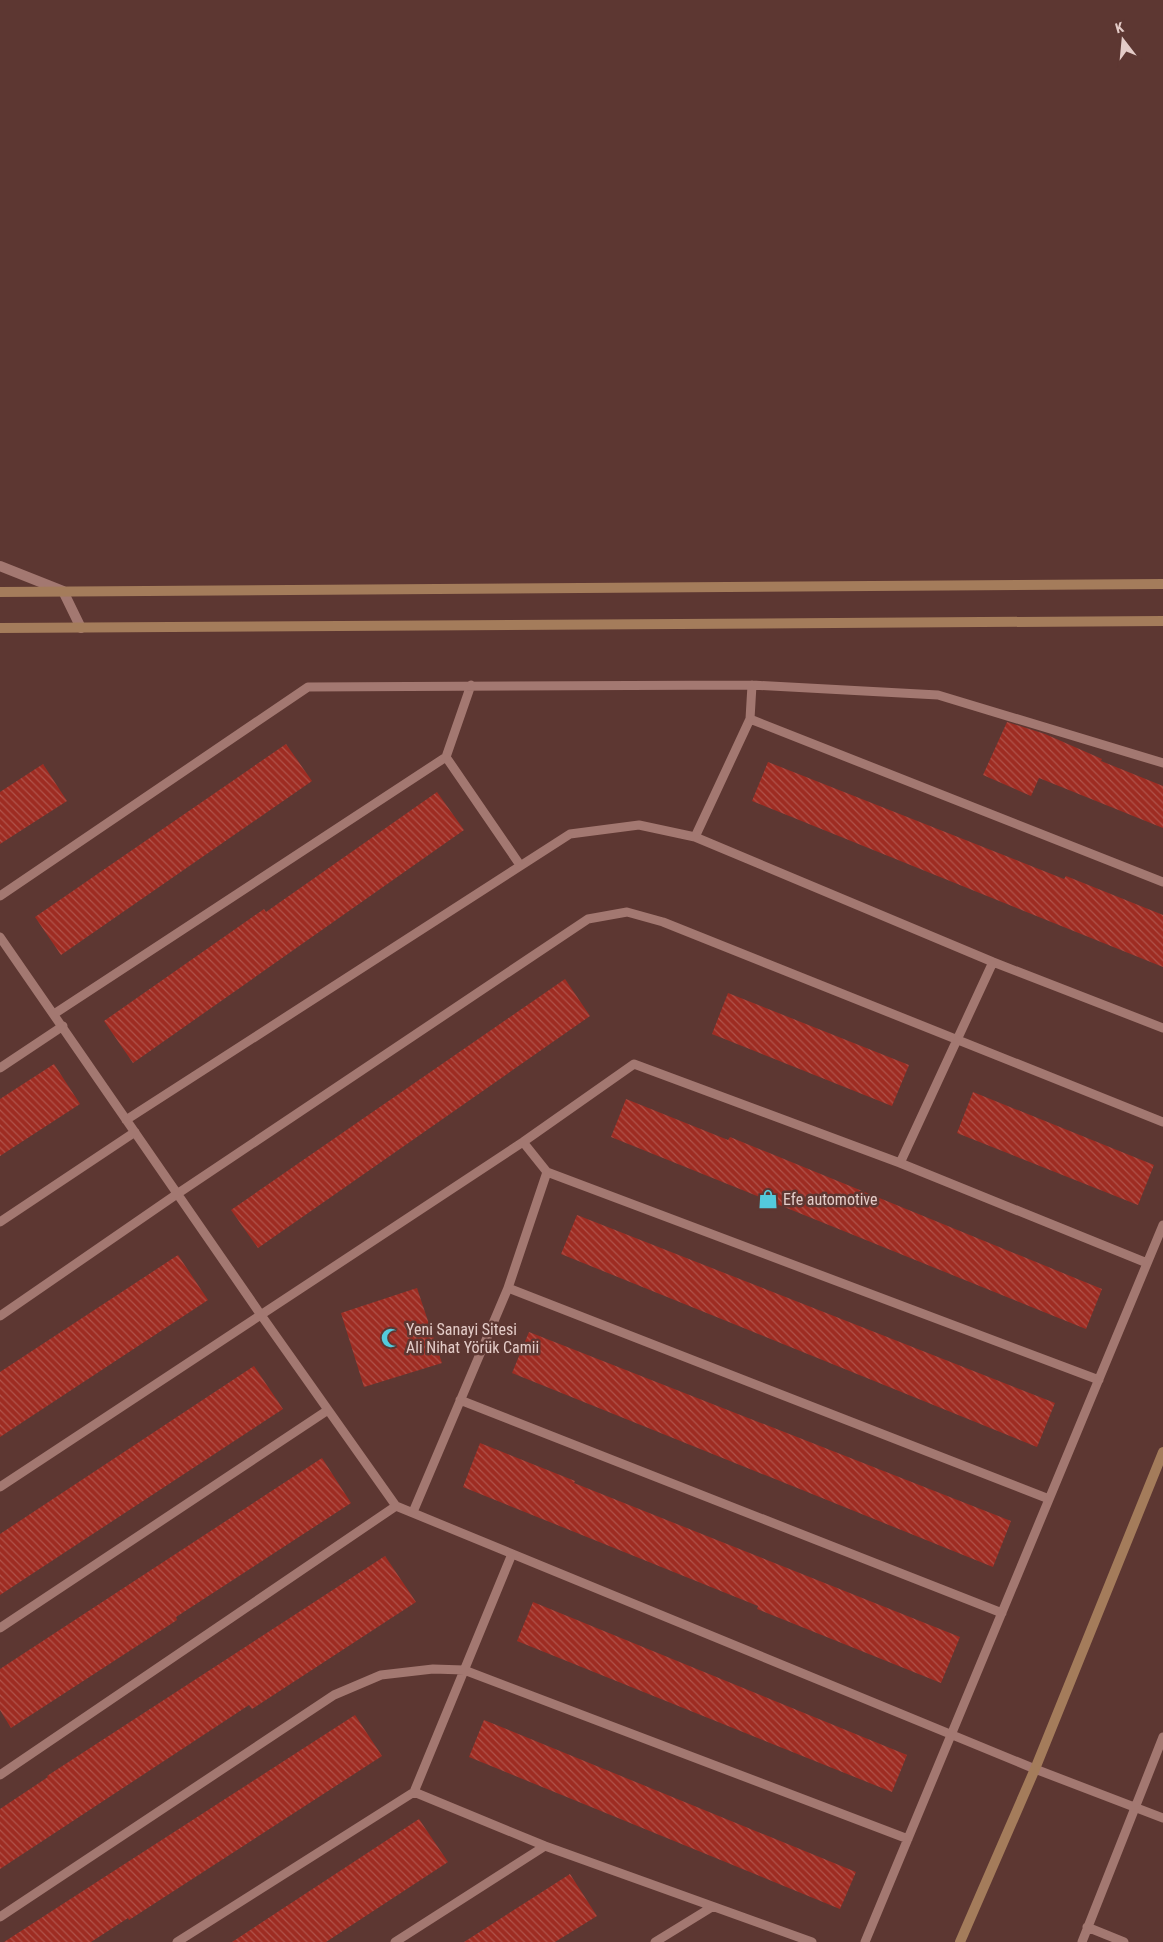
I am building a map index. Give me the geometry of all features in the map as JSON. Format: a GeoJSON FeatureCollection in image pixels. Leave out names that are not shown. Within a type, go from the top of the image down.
{"type":"FeatureCollection","features":[{"type":"Feature","properties":{"kind":"street"},"geometry":{"type":"LineString","coordinates":[[0,566],[63,591],[81,628]]}},
{"type":"Feature","properties":{"kind":"street"},"geometry":{"type":"LineString","coordinates":[[0,592],[1163,584]]}},
{"type":"Feature","properties":{"kind":"street"},"geometry":{"type":"LineString","coordinates":[[0,628],[1163,621]]}},
{"type":"Feature","properties":{"kind":"street"},"geometry":{"type":"LineString","coordinates":[[960,1942],[1035,1769],[1163,1452]]}},
{"type":"Feature","properties":{"kind":"lane"},"geometry":{"type":"LineString","coordinates":[[54,1014],[446,757],[472,685]]}},
{"type":"Feature","properties":{"kind":"lane"},"geometry":{"type":"LineString","coordinates":[[695,836],[750,719],[752,685]]}},
{"type":"Feature","properties":{"kind":"lane"},"geometry":{"type":"LineString","coordinates":[[0,896],[308,687],[752,685],[938,695],[1163,763]]}},
{"type":"Feature","properties":{"kind":"lane"},"geometry":{"type":"LineString","coordinates":[[750,719],[1163,882]]}},
{"type":"Feature","properties":{"kind":"lane"},"geometry":{"type":"LineString","coordinates":[[446,757],[520,865]]}},
{"type":"Feature","properties":{"kind":"lane"},"geometry":{"type":"LineString","coordinates":[[126,1120],[570,834],[639,825],[695,836],[993,962],[1163,1028]]}},
{"type":"Feature","properties":{"kind":"lane"},"geometry":{"type":"LineString","coordinates":[[0,1316],[177,1194],[588,919],[627,912],[663,922],[1163,1122]]}},
{"type":"Feature","properties":{"kind":"lane"},"geometry":{"type":"LineString","coordinates":[[0,938],[63,1026],[261,1316],[396,1506],[951,1735],[1163,1818]]}},
{"type":"Feature","properties":{"kind":"lane"},"geometry":{"type":"LineString","coordinates":[[900,1162],[993,962]]}},
{"type":"Feature","properties":{"kind":"lane"},"geometry":{"type":"LineString","coordinates":[[0,1068],[63,1026]]}},
{"type":"Feature","properties":{"kind":"lane"},"geometry":{"type":"LineString","coordinates":[[0,1486],[524,1142],[634,1064],[900,1162],[1147,1263]]}},
{"type":"Feature","properties":{"kind":"lane"},"geometry":{"type":"LineString","coordinates":[[0,1222],[135,1132]]}},
{"type":"Feature","properties":{"kind":"lane"},"geometry":{"type":"LineString","coordinates":[[524,1142],[547,1172],[1099,1380]]}},
{"type":"Feature","properties":{"kind":"lane"},"geometry":{"type":"LineString","coordinates":[[413,1512],[508,1288],[547,1172]]}},
{"type":"Feature","properties":{"kind":"lane"},"geometry":{"type":"LineString","coordinates":[[865,1942],[1163,1225]]}},
{"type":"Feature","properties":{"kind":"lane"},"geometry":{"type":"LineString","coordinates":[[508,1288],[1049,1499]]}},
{"type":"Feature","properties":{"kind":"lane"},"geometry":{"type":"LineString","coordinates":[[460,1400],[1002,1613]]}},
{"type":"Feature","properties":{"kind":"lane"},"geometry":{"type":"LineString","coordinates":[[0,1628],[328,1410]]}},
{"type":"Feature","properties":{"kind":"lane"},"geometry":{"type":"LineString","coordinates":[[0,1775],[396,1506]]}},
{"type":"Feature","properties":{"kind":"lane"},"geometry":{"type":"LineString","coordinates":[[176,1942],[414,1792],[512,1554]]}},
{"type":"Feature","properties":{"kind":"lane"},"geometry":{"type":"LineString","coordinates":[[0,1918],[334,1695],[381,1675],[433,1669],[464,1670],[908,1839]]}},
{"type":"Feature","properties":{"kind":"lane"},"geometry":{"type":"LineString","coordinates":[[1082,1942],[1163,1737]]}},
{"type":"Feature","properties":{"kind":"lane"},"geometry":{"type":"LineString","coordinates":[[414,1792],[545,1846],[812,1942]]}},
{"type":"Feature","properties":{"kind":"lane"},"geometry":{"type":"LineString","coordinates":[[395,1942],[545,1846]]}},
{"type":"Feature","properties":{"kind":"lane"},"geometry":{"type":"LineString","coordinates":[[655,1942],[712,1907]]}},
{"type":"Feature","properties":{"kind":"lane"},"geometry":{"type":"LineString","coordinates":[[1087,1927],[1124,1942]]}},
{"type":"Feature","properties":{"kind":"building"},"geometry":{"type":"Polygon","coordinates":[[[1007,722],[1045,734],[1102,759],[1101,761],[1163,786],[1163,828],[1039,778],[1031,796],[983,775],[1007,722]]]}},
{"type":"Feature","properties":{"kind":"building"},"geometry":{"type":"Polygon","coordinates":[[[286,744],[312,781],[61,955],[35,917],[286,744]]]}},
{"type":"Feature","properties":{"kind":"building"},"geometry":{"type":"Polygon","coordinates":[[[768,762],[1064,879],[1066,876],[1163,915],[1163,967],[752,801],[768,762]]]}},
{"type":"Feature","properties":{"kind":"building"},"geometry":{"type":"Polygon","coordinates":[[[43,764],[67,801],[0,844],[0,792],[43,764]]]}},
{"type":"Feature","properties":{"kind":"building"},"geometry":{"type":"Polygon","coordinates":[[[437,792],[464,830],[133,1063],[104,1021],[264,909],[266,912],[437,792]]]}},
{"type":"Feature","properties":{"kind":"building"},"geometry":{"type":"Polygon","coordinates":[[[565,979],[590,1016],[258,1248],[231,1210],[565,979]]]}},
{"type":"Feature","properties":{"kind":"building"},"geometry":{"type":"Polygon","coordinates":[[[728,993],[909,1065],[892,1106],[712,1034],[728,993]]]}},
{"type":"Feature","properties":{"kind":"building"},"geometry":{"type":"Polygon","coordinates":[[[54,1064],[80,1104],[0,1156],[0,1099],[54,1064]]]}},
{"type":"Feature","properties":{"kind":"building"},"geometry":{"type":"Polygon","coordinates":[[[973,1092],[1154,1165],[1138,1205],[957,1133],[973,1092]]]}},
{"type":"Feature","properties":{"kind":"building"},"geometry":{"type":"Polygon","coordinates":[[[626,1099],[728,1140],[730,1137],[1102,1289],[1086,1329],[611,1137],[626,1099]]]}},
{"type":"Feature","properties":{"kind":"building"},"geometry":{"type":"Polygon","coordinates":[[[577,1215],[1055,1403],[1037,1447],[561,1254],[577,1215]]]}},
{"type":"Feature","properties":{"kind":"building"},"geometry":{"type":"Polygon","coordinates":[[[178,1255],[208,1300],[0,1437],[0,1372],[178,1255]]]}},
{"type":"Feature","properties":{"kind":"building","name":"Yeni Sanayi Sitesi Ali Nihat Yörük Camii"},"geometry":{"type":"Polygon","coordinates":[[[417,1288],[442,1363],[364,1387],[341,1313],[417,1288]]]}},
{"type":"Feature","properties":{"kind":"building"},"geometry":{"type":"Polygon","coordinates":[[[529,1332],[1011,1521],[993,1567],[512,1373],[529,1332]]]}},
{"type":"Feature","properties":{"kind":"building"},"geometry":{"type":"Polygon","coordinates":[[[254,1366],[283,1409],[0,1595],[0,1534],[254,1366]]]}},
{"type":"Feature","properties":{"kind":"building"},"geometry":{"type":"Polygon","coordinates":[[[480,1443],[575,1481],[574,1483],[960,1637],[941,1683],[757,1609],[758,1606],[463,1487],[480,1443]]]}},
{"type":"Feature","properties":{"kind":"building"},"geometry":{"type":"Polygon","coordinates":[[[322,1458],[351,1503],[176,1617],[177,1620],[11,1728],[0,1710],[0,1669],[322,1458]]]}},
{"type":"Feature","properties":{"kind":"building"},"geometry":{"type":"Polygon","coordinates":[[[385,1556],[416,1602],[252,1709],[249,1705],[0,1869],[0,1809],[47,1776],[385,1556]]]}},
{"type":"Feature","properties":{"kind":"building"},"geometry":{"type":"Polygon","coordinates":[[[533,1602],[907,1755],[892,1792],[517,1641],[533,1602]]]}},
{"type":"Feature","properties":{"kind":"building"},"geometry":{"type":"Polygon","coordinates":[[[355,1715],[382,1756],[129,1920],[128,1918],[91,1942],[4,1942],[355,1715]]]}},
{"type":"Feature","properties":{"kind":"building"},"geometry":{"type":"Polygon","coordinates":[[[484,1720],[856,1872],[840,1909],[469,1757],[484,1720]]]}},
{"type":"Feature","properties":{"kind":"building"},"geometry":{"type":"Polygon","coordinates":[[[419,1819],[448,1862],[326,1942],[232,1942],[419,1819]]]}},
{"type":"Feature","properties":{"kind":"building"},"geometry":{"type":"Polygon","coordinates":[[[570,1874],[597,1916],[555,1942],[464,1942],[570,1874]]]}},
{"type":"Feature","properties":{"kind":"place","name":"Efe automotive"},"geometry":{"type":"Point","coordinates":[768,1199]}},
{"type":"Feature","properties":{"kind":"place","name":"Yeni Sanayi Sitesi Ali Nihat Yörük Camii"},"geometry":{"type":"Point","coordinates":[391,1338]}}]}
